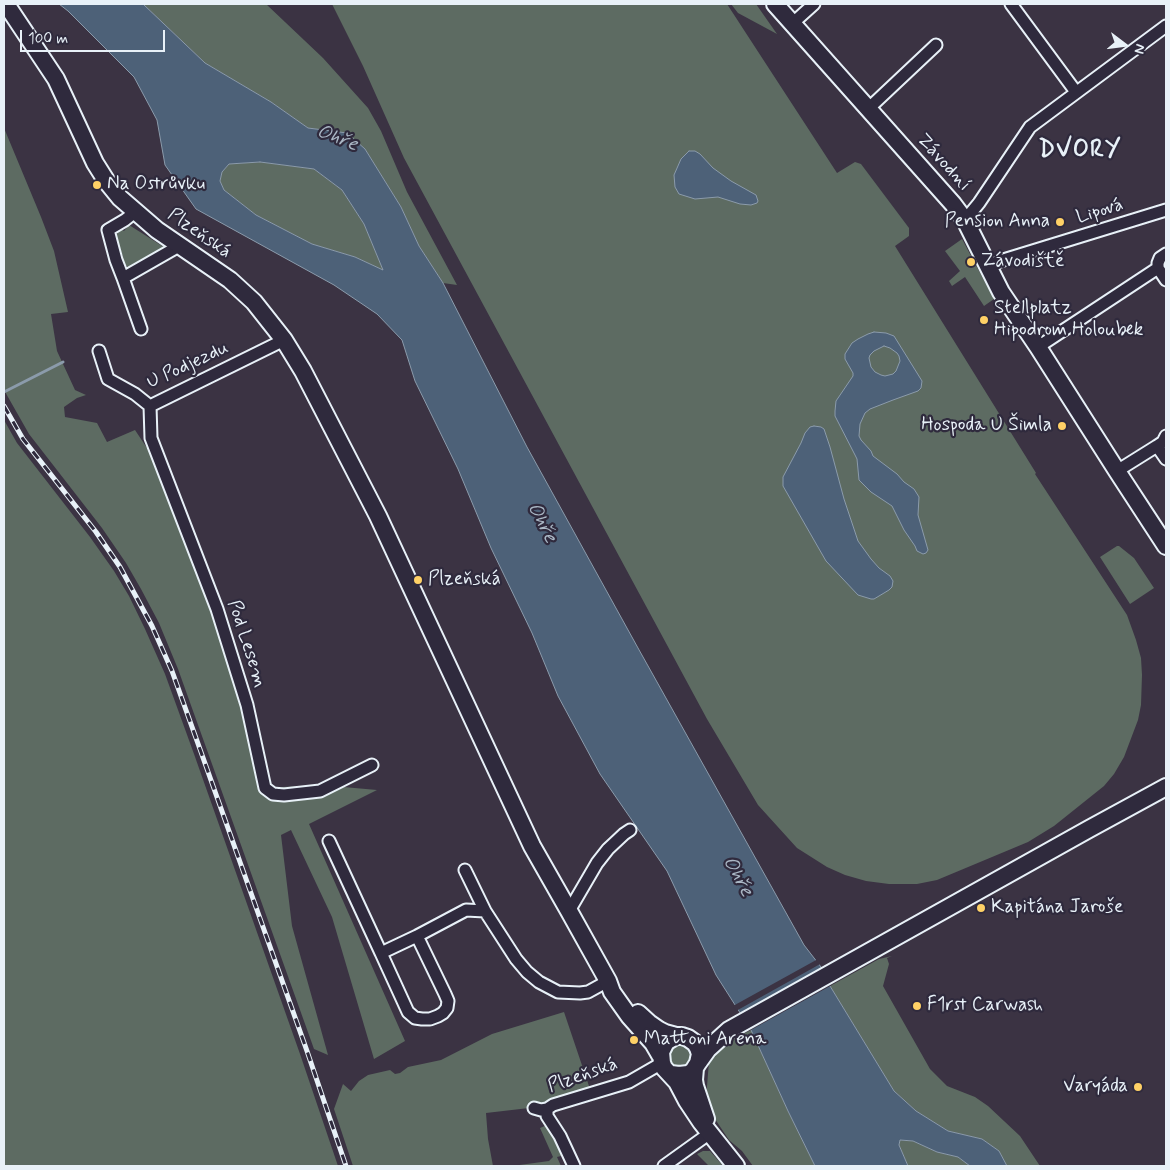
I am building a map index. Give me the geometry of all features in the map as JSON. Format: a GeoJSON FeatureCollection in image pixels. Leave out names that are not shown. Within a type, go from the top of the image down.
{"type":"FeatureCollection","features":[{"type":"Feature","properties":{"kind":"street","name":"Plzeňská"},"geometry":{"type":"LineString","coordinates":[[6,4],[56,80],[101,174],[120,198],[157,230],[230,280],[254,302],[284,340],[303,371],[378,516],[532,846],[608,981],[612,992],[628,1016],[653,1042],[664,1064],[629,1082],[553,1105],[547,1109],[547,1116],[560,1136],[574,1166]]}},
{"type":"Feature","properties":{"kind":"street","name":"Závodní"},"geometry":{"type":"LineString","coordinates":[[775,4],[953,204],[965,220],[1001,292],[1166,546]]}},
{"type":"Feature","properties":{"kind":"street"},"geometry":{"type":"LineString","coordinates":[[793,23],[814,4]]}},
{"type":"Feature","properties":{"kind":"street"},"geometry":{"type":"LineString","coordinates":[[1011,4],[1076,92]]}},
{"type":"Feature","properties":{"kind":"street"},"geometry":{"type":"LineString","coordinates":[[965,220],[980,203],[1030,127],[1166,26]]}},
{"type":"Feature","properties":{"kind":"street"},"geometry":{"type":"LineString","coordinates":[[868,108],[936,45]]}},
{"type":"Feature","properties":{"kind":"street","name":"Lipová"},"geometry":{"type":"LineString","coordinates":[[987,264],[1166,210]]}},
{"type":"Feature","properties":{"kind":"street"},"geometry":{"type":"LineString","coordinates":[[136,212],[108,230],[116,260],[141,329]]}},
{"type":"Feature","properties":{"kind":"street"},"geometry":{"type":"LineString","coordinates":[[123,278],[179,246]]}},
{"type":"Feature","properties":{"kind":"street"},"geometry":{"type":"LineString","coordinates":[[1166,254],[1160,258],[1158,263],[1158,268],[1166,280]]}},
{"type":"Feature","properties":{"kind":"street"},"geometry":{"type":"LineString","coordinates":[[1038,347],[1158,268]]}},
{"type":"Feature","properties":{"kind":"street","name":"U Podjezdu"},"geometry":{"type":"LineString","coordinates":[[100,351],[108,379],[135,394],[150,406],[284,340]]}},
{"type":"Feature","properties":{"kind":"street","name":"Pod Lesem"},"geometry":{"type":"LineString","coordinates":[[150,406],[151,438],[217,609],[247,705],[266,788],[273,794],[284,795],[320,791],[372,765]]}},
{"type":"Feature","properties":{"kind":"street"},"geometry":{"type":"LineString","coordinates":[[1116,471],[1158,446],[1166,436]]}},
{"type":"Feature","properties":{"kind":"street"},"geometry":{"type":"LineString","coordinates":[[1158,446],[1166,459]]}},
{"type":"Feature","properties":{"kind":"street"},"geometry":{"type":"LineString","coordinates":[[664,1064],[679,1076],[685,1075],[696,1066],[708,1049],[729,1030],[1166,787]]}},
{"type":"Feature","properties":{"kind":"street"},"geometry":{"type":"LineString","coordinates":[[569,911],[597,862],[608,849],[630,830]]}},
{"type":"Feature","properties":{"kind":"street"},"geometry":{"type":"LineString","coordinates":[[329,841],[408,1012],[415,1018],[430,1019],[443,1013],[447,1008],[448,1001],[417,936]]}},
{"type":"Feature","properties":{"kind":"street"},"geometry":{"type":"LineString","coordinates":[[465,870],[485,911],[516,959],[539,982],[558,992],[580,993],[588,992],[608,981]]}},
{"type":"Feature","properties":{"kind":"street"},"geometry":{"type":"LineString","coordinates":[[381,953],[466,910],[485,911]]}},
{"type":"Feature","properties":{"kind":"street","name":"Plzeňská"},"geometry":{"type":"LineString","coordinates":[[608,981],[649,1024],[665,1034],[682,1037]]}},
{"type":"Feature","properties":{"kind":"street"},"geometry":{"type":"LineString","coordinates":[[729,1030],[698,1038],[682,1037],[666,1042],[661,1049],[664,1064],[677,1082],[687,1101],[736,1166]]}},
{"type":"Feature","properties":{"kind":"street"},"geometry":{"type":"LineString","coordinates":[[682,1037],[695,1043],[700,1054],[694,1080],[710,1133]]}},
{"type":"Feature","properties":{"kind":"street"},"geometry":{"type":"LineString","coordinates":[[534,1108],[547,1109]]}},
{"type":"Feature","properties":{"kind":"street"},"geometry":{"type":"LineString","coordinates":[[664,1166],[710,1133]]}},
{"type":"Feature","properties":{"kind":"shaded area"},"geometry":{"type":"Polygon","coordinates":[[[143,4],[266,4],[323,58],[368,108],[381,131],[407,192],[457,285],[443,283],[419,246],[401,207],[365,149],[347,133],[308,128],[271,102],[205,63],[143,4]]]}},
{"type":"Feature","properties":{"kind":"shaded area"},"geometry":{"type":"Polygon","coordinates":[[[332,4],[727,4],[837,173],[855,162],[861,164],[909,228],[909,236],[895,246],[1035,474],[1127,615],[1141,658],[1141,705],[1138,720],[1124,757],[1104,786],[1054,826],[1028,842],[937,880],[917,884],[889,884],[866,881],[827,867],[797,848],[758,805],[707,719],[404,158],[363,66],[332,4]]]}},
{"type":"Feature","properties":{"kind":"shaded area"},"geometry":{"type":"Polygon","coordinates":[[[731,4],[756,4],[777,34],[738,13],[731,4]]]}},
{"type":"Feature","properties":{"kind":"shaded area"},"geometry":{"type":"Polygon","coordinates":[[[4,128],[54,251],[68,312],[51,314],[57,351],[75,390],[86,395],[77,398],[64,407],[65,417],[97,423],[107,442],[135,430],[151,454],[216,620],[246,711],[262,791],[282,787],[321,785],[377,790],[309,824],[405,1041],[374,1059],[332,917],[291,830],[281,835],[292,926],[328,1055],[314,1049],[178,669],[159,623],[126,563],[102,528],[29,434],[4,390],[4,128]]]}},
{"type":"Feature","properties":{"kind":"shaded area"},"geometry":{"type":"Polygon","coordinates":[[[260,162],[314,169],[342,190],[364,224],[383,270],[355,257],[312,244],[256,215],[224,190],[220,181],[222,172],[229,164],[260,162]]]}},
{"type":"Feature","properties":{"kind":"shaded area"},"geometry":{"type":"Polygon","coordinates":[[[129,225],[167,249],[132,270],[121,262],[123,257],[118,242],[113,239],[121,229],[124,231],[129,225]]]}},
{"type":"Feature","properties":{"kind":"shaded area"},"geometry":{"type":"Polygon","coordinates":[[[962,239],[994,299],[984,306],[965,277],[952,286],[949,281],[960,271],[945,251],[962,239]]]}},
{"type":"Feature","properties":{"kind":"shaded area"},"geometry":{"type":"Polygon","coordinates":[[[4,420],[17,443],[114,571],[145,629],[165,674],[194,754],[338,1166],[4,1166],[4,420]]]}},
{"type":"Feature","properties":{"kind":"shaded area"},"geometry":{"type":"Polygon","coordinates":[[[1117,546],[1134,558],[1154,588],[1130,604],[1100,557],[1117,546]]]}},
{"type":"Feature","properties":{"kind":"shaded area"},"geometry":{"type":"Polygon","coordinates":[[[892,956],[887,958],[889,964],[883,986],[930,1069],[947,1086],[975,1097],[988,1106],[1020,1136],[1040,1166],[1007,1166],[999,1151],[982,1139],[948,1131],[916,1111],[894,1091],[830,986],[879,959],[892,956]]]}},
{"type":"Feature","properties":{"kind":"shaded area"},"geometry":{"type":"Polygon","coordinates":[[[564,1012],[590,1089],[529,1108],[486,1113],[493,1166],[353,1166],[334,1109],[343,1084],[351,1091],[359,1081],[368,1075],[390,1070],[395,1074],[400,1073],[408,1067],[441,1060],[492,1034],[564,1012]]]}},
{"type":"Feature","properties":{"kind":"shaded area"},"geometry":{"type":"Polygon","coordinates":[[[751,1030],[815,1166],[753,1166],[742,1151],[729,1140],[713,1116],[706,1099],[709,1061],[730,1040],[751,1030]]]}},
{"type":"Feature","properties":{"kind":"shaded area"},"geometry":{"type":"Polygon","coordinates":[[[680,1042],[692,1050],[693,1053],[690,1064],[682,1069],[672,1066],[667,1059],[670,1047],[680,1042]]]}},
{"type":"Feature","properties":{"kind":"shaded area"},"geometry":{"type":"Polygon","coordinates":[[[547,1125],[565,1155],[557,1157],[561,1166],[512,1166],[549,1161],[553,1157],[540,1128],[547,1125]]]}},
{"type":"Feature","properties":{"kind":"shaded area"},"geometry":{"type":"Polygon","coordinates":[[[900,1140],[913,1141],[937,1152],[958,1157],[970,1166],[908,1166],[899,1145],[900,1140]]]}},
{"type":"Feature","properties":{"kind":"shaded area"},"geometry":{"type":"Polygon","coordinates":[[[703,1151],[710,1151],[723,1166],[709,1166],[697,1154],[703,1151]]]}},
{"type":"Feature","properties":{"kind":"water","name":"Ohře"},"geometry":{"type":"Polygon","coordinates":[[[59,4],[143,4],[205,63],[271,102],[308,128],[347,133],[365,149],[401,207],[419,246],[443,283],[527,447],[804,945],[821,967],[830,986],[894,1091],[916,1111],[948,1131],[982,1139],[999,1151],[1007,1166],[970,1166],[958,1157],[937,1152],[913,1141],[900,1140],[899,1145],[908,1166],[815,1166],[751,1030],[716,975],[667,871],[600,774],[558,696],[532,633],[491,548],[458,469],[415,381],[402,340],[377,314],[334,285],[196,209],[165,165],[157,120],[134,77],[59,4]],[[260,162],[229,164],[222,172],[220,181],[224,190],[256,215],[312,244],[355,257],[383,270],[364,224],[342,190],[314,169],[260,162]]]}},
{"type":"Feature","properties":{"kind":"water"},"geometry":{"type":"Polygon","coordinates":[[[689,151],[695,151],[700,154],[713,168],[756,195],[757,203],[751,205],[740,204],[718,197],[695,199],[679,194],[675,187],[674,175],[681,159],[689,151]]]}},
{"type":"Feature","properties":{"kind":"water"},"geometry":{"type":"Polygon","coordinates":[[[874,332],[894,336],[922,381],[921,388],[918,391],[870,409],[865,413],[860,424],[859,436],[873,456],[914,489],[919,497],[918,515],[928,550],[923,554],[917,551],[892,506],[871,492],[859,480],[857,459],[835,416],[836,401],[853,376],[845,359],[845,354],[852,343],[874,332]],[[884,346],[874,351],[869,358],[871,367],[881,375],[893,374],[900,361],[897,353],[884,346]]]}},
{"type":"Feature","properties":{"kind":"water"},"geometry":{"type":"Polygon","coordinates":[[[814,426],[824,429],[858,541],[871,559],[893,581],[892,587],[889,590],[874,599],[858,595],[826,561],[783,486],[783,477],[805,433],[810,427],[814,426]]]}},
{"type":"Feature","properties":{"kind":"pier"},"geometry":{"type":"Polygon","coordinates":[[[818,959],[822,963],[736,1011],[733,1006],[818,959]]]}},
{"type":"Feature","properties":{"kind":"pier"},"geometry":{"type":"Polygon","coordinates":[[[824,966],[832,985],[749,1031],[738,1014],[824,966]]]}},
{"type":"Feature","properties":{"kind":"waterway"},"geometry":{"type":"LineString","coordinates":[[4,392],[63,362]]}},
{"type":"Feature","properties":{"kind":"railway"},"geometry":{"type":"LineString","coordinates":[[4,406],[23,439],[96,532],[120,567],[152,626],[172,671],[346,1166]]}},
{"type":"Feature","properties":{"kind":"place","name":"Na Ostrůvku"},"geometry":{"type":"Point","coordinates":[97,185]}},
{"type":"Feature","properties":{"kind":"place","name":"Pension Anna"},"geometry":{"type":"Point","coordinates":[1060,222]}},
{"type":"Feature","properties":{"kind":"place","name":"Závodiště"},"geometry":{"type":"Point","coordinates":[971,262]}},
{"type":"Feature","properties":{"kind":"place","name":"Stellplatz Hipodrom Holoubek"},"geometry":{"type":"Point","coordinates":[984,320]}},
{"type":"Feature","properties":{"kind":"place","name":"Hospoda U Šimla"},"geometry":{"type":"Point","coordinates":[1062,426]}},
{"type":"Feature","properties":{"kind":"place","name":"Plzeňská"},"geometry":{"type":"Point","coordinates":[418,580]}},
{"type":"Feature","properties":{"kind":"place","name":"Kapitána Jaroše"},"geometry":{"type":"Point","coordinates":[981,908]}},
{"type":"Feature","properties":{"kind":"place","name":"F1rst Carwash"},"geometry":{"type":"Point","coordinates":[917,1006]}},
{"type":"Feature","properties":{"kind":"place","name":"Mattoni Arena"},"geometry":{"type":"Point","coordinates":[634,1040]}},
{"type":"Feature","properties":{"kind":"place","name":"Varyáda"},"geometry":{"type":"Point","coordinates":[1138,1087]}},
{"type":"Feature","properties":{"kind":"district","name":"DVORY"},"geometry":{"type":"Point","coordinates":[1080,151]}}]}
